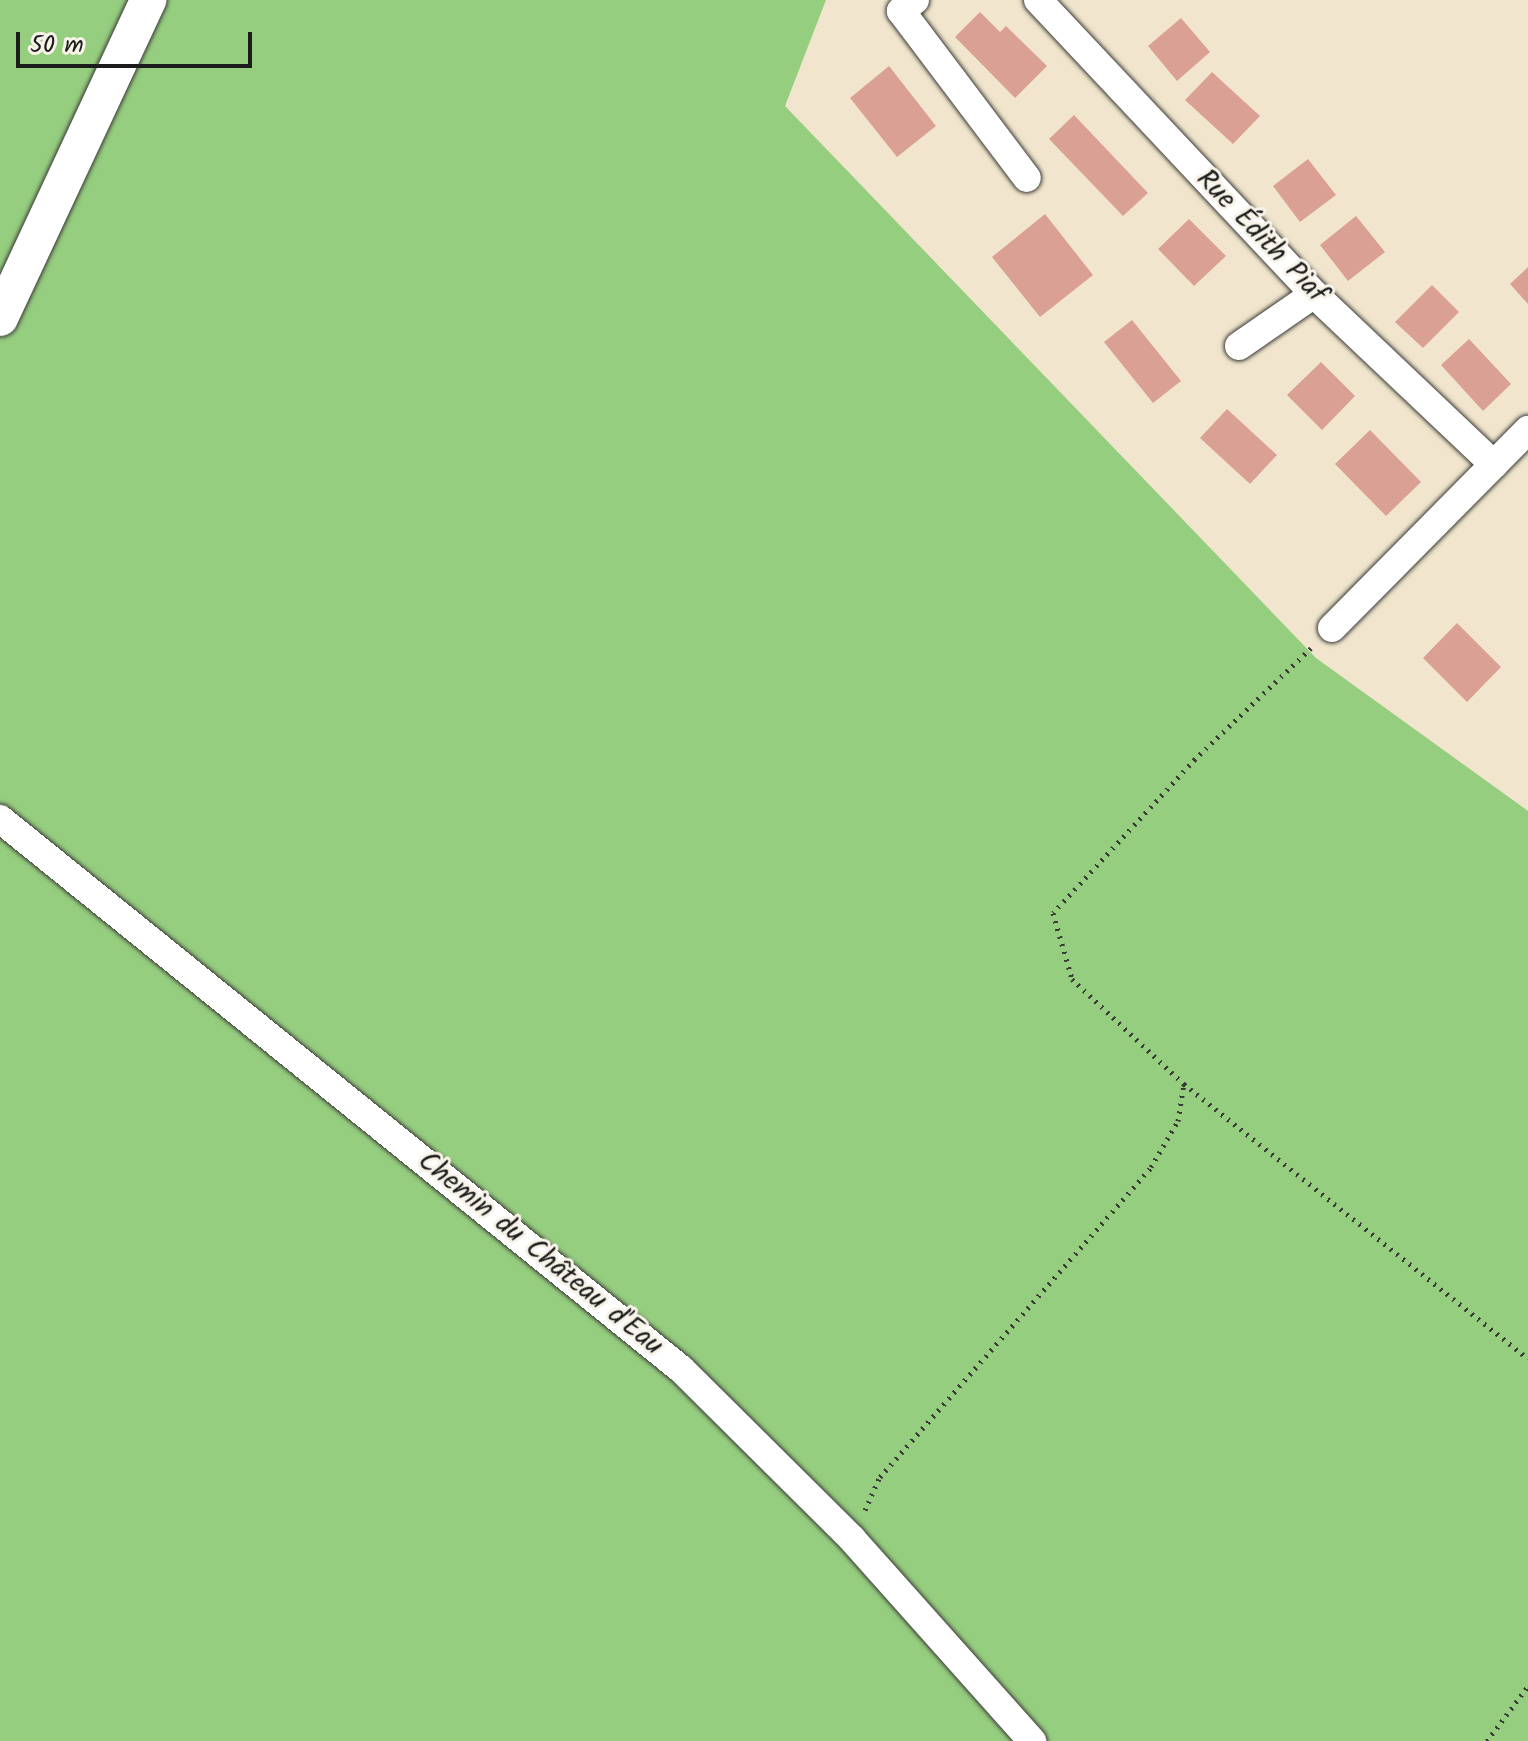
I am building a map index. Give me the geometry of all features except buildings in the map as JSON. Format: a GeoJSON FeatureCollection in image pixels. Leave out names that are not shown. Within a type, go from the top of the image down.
{"type":"FeatureCollection","features":[{"type":"Feature","properties":{"kind":"street"},"geometry":{"type":"LineString","coordinates":[[0,318],[148,0]]}},
{"type":"Feature","properties":{"kind":"street"},"geometry":{"type":"LineString","coordinates":[[915,0],[901,11],[1027,178]]}},
{"type":"Feature","properties":{"kind":"street","name":"Rue Édith Piaf"},"geometry":{"type":"LineString","coordinates":[[1038,0],[1314,294],[1494,465]]}},
{"type":"Feature","properties":{"kind":"street"},"geometry":{"type":"LineString","coordinates":[[1239,346],[1314,294]]}},
{"type":"Feature","properties":{"kind":"street"},"geometry":{"type":"LineString","coordinates":[[1332,628],[1528,430]]}},
{"type":"Feature","properties":{"kind":"street","name":"Chemin du Château d'Eau"},"geometry":{"type":"LineString","coordinates":[[0,819],[660,1351],[852,1539],[1032,1741]]}},
{"type":"Feature","properties":{"kind":"path"},"geometry":{"type":"LineString","coordinates":[[1332,628],[1195,759],[1053,913],[1072,979],[1184,1084],[1528,1359]]}},
{"type":"Feature","properties":{"kind":"path"},"geometry":{"type":"LineString","coordinates":[[852,1539],[880,1477],[1151,1167],[1178,1121],[1184,1084]]}},
{"type":"Feature","properties":{"kind":"path"},"geometry":{"type":"LineString","coordinates":[[1487,1741],[1528,1686]]}},
{"type":"Feature","properties":{"kind":"green space"},"geometry":{"type":"Polygon","coordinates":[[[0,0],[826,0],[785,106],[1316,658],[1528,811],[1528,1741],[0,1741],[0,0]]]}}]}
